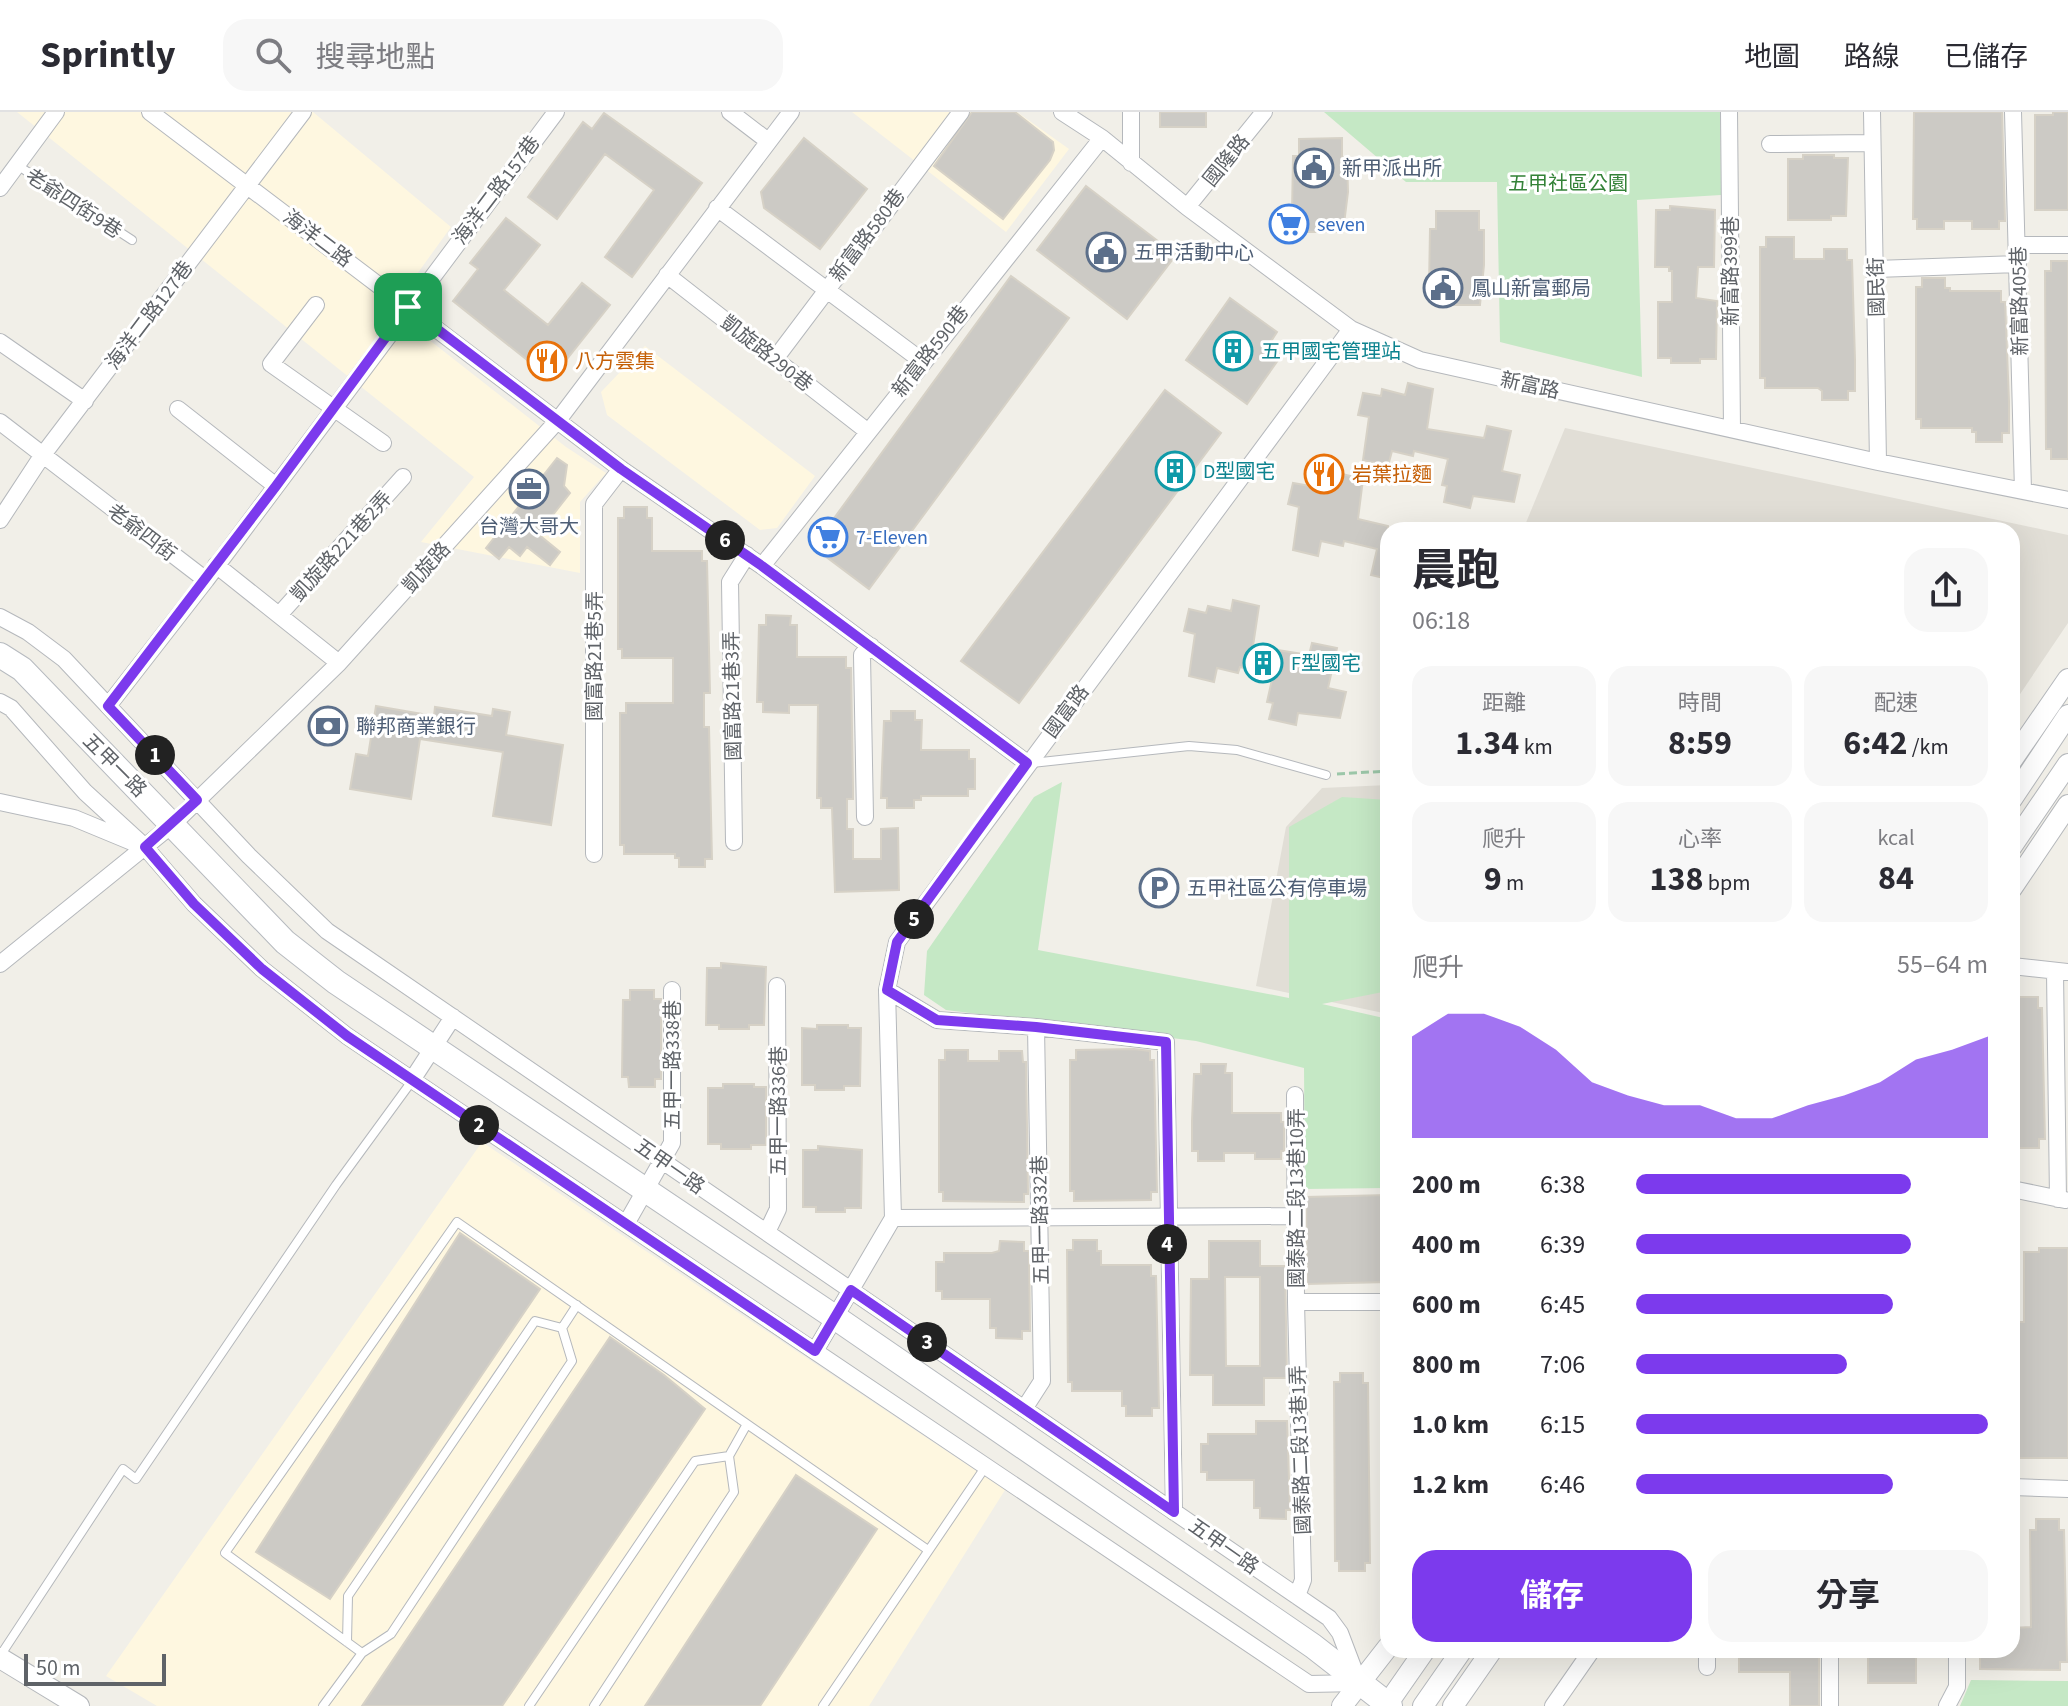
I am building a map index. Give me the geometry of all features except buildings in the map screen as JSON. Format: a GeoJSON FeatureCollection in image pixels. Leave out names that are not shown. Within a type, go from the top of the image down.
{"type":"FeatureCollection","features":[{"type":"Feature","properties":{"kind":"main road","name":"五甲一路"},"geometry":{"type":"LineString","coordinates":[[0,655],[22,669],[285,942],[336,982],[836,1318],[1313,1646],[1388,1705]]}},
{"type":"Feature","properties":{"kind":"street"},"geometry":{"type":"LineString","coordinates":[[0,188],[56,112]]}},
{"type":"Feature","properties":{"kind":"street","name":"海洋二路"},"geometry":{"type":"LineString","coordinates":[[150,112],[621,469],[747,555],[1027,763]]}},
{"type":"Feature","properties":{"kind":"street","name":"海洋二路127巷"},"geometry":{"type":"LineString","coordinates":[[0,520],[42,456],[303,112]]}},
{"type":"Feature","properties":{"kind":"street","name":"海洋二路157巷"},"geometry":{"type":"LineString","coordinates":[[408,307],[556,112]]}},
{"type":"Feature","properties":{"kind":"street"},"geometry":{"type":"LineString","coordinates":[[730,112],[768,141]]}},
{"type":"Feature","properties":{"kind":"street","name":"凱旋路"},"geometry":{"type":"LineString","coordinates":[[0,964],[173,824],[339,663],[559,419],[791,112]]}},
{"type":"Feature","properties":{"kind":"street","name":"新富路580巷"},"geometry":{"type":"LineString","coordinates":[[775,359],[961,112]]}},
{"type":"Feature","properties":{"kind":"street","name":"新富路"},"geometry":{"type":"LineString","coordinates":[[1062,112],[1102,138],[1187,207],[1351,329],[1420,360],[1878,462],[2068,500]]}},
{"type":"Feature","properties":{"kind":"street"},"geometry":{"type":"LineString","coordinates":[[1131,112],[1131,163]]}},
{"type":"Feature","properties":{"kind":"street","name":"新富路399巷"},"geometry":{"type":"LineString","coordinates":[[1729,112],[1732,429]]}},
{"type":"Feature","properties":{"kind":"street","name":"國民街"},"geometry":{"type":"LineString","coordinates":[[1872,112],[1878,462]]}},
{"type":"Feature","properties":{"kind":"street","name":"新富路405巷"},"geometry":{"type":"LineString","coordinates":[[2013,112],[2023,491]]}},
{"type":"Feature","properties":{"kind":"street","name":"國隆路"},"geometry":{"type":"LineString","coordinates":[[1187,207],[1258,116]]}},
{"type":"Feature","properties":{"kind":"street","name":"新富路590巷"},"geometry":{"type":"LineString","coordinates":[[762,566],[1102,138]]}},
{"type":"Feature","properties":{"kind":"street"},"geometry":{"type":"LineString","coordinates":[[1770,144],[1872,143]]}},
{"type":"Feature","properties":{"kind":"street"},"geometry":{"type":"LineString","coordinates":[[717,208],[922,361]]}},
{"type":"Feature","properties":{"kind":"street"},"geometry":{"type":"LineString","coordinates":[[2017,245],[2068,245]]}},
{"type":"Feature","properties":{"kind":"street"},"geometry":{"type":"LineString","coordinates":[[1876,269],[2018,264]]}},
{"type":"Feature","properties":{"kind":"street","name":"凱旋路290巷"},"geometry":{"type":"LineString","coordinates":[[667,275],[867,431]]}},
{"type":"Feature","properties":{"kind":"street"},"geometry":{"type":"LineString","coordinates":[[316,305],[271,364],[383,443]]}},
{"type":"Feature","properties":{"kind":"street"},"geometry":{"type":"LineString","coordinates":[[108,706],[206,580],[408,307]]}},
{"type":"Feature","properties":{"kind":"street","name":"國富路"},"geometry":{"type":"LineString","coordinates":[[893,1218],[887,990],[897,942],[1351,329]]}},
{"type":"Feature","properties":{"kind":"street"},"geometry":{"type":"LineString","coordinates":[[0,342],[85,401]]}},
{"type":"Feature","properties":{"kind":"street"},"geometry":{"type":"LineString","coordinates":[[178,409],[276,486]]}},
{"type":"Feature","properties":{"kind":"street","name":"老爺四街"},"geometry":{"type":"LineString","coordinates":[[0,422],[206,580]]}},
{"type":"Feature","properties":{"kind":"street","name":"國富路21巷5弄"},"geometry":{"type":"LineString","coordinates":[[594,854],[594,504],[621,469]]}},
{"type":"Feature","properties":{"kind":"street","name":"凱旋路221巷2弄"},"geometry":{"type":"LineString","coordinates":[[279,615],[403,477]]}},
{"type":"Feature","properties":{"kind":"street","name":"國富路21巷3弄"},"geometry":{"type":"LineString","coordinates":[[734,842],[730,582],[747,555]]}},
{"type":"Feature","properties":{"kind":"street"},"geometry":{"type":"LineString","coordinates":[[216,565],[339,663]]}},
{"type":"Feature","properties":{"kind":"street","name":"五甲一路"},"geometry":{"type":"LineString","coordinates":[[0,617],[28,632],[64,659],[249,856],[327,931],[1329,1618],[1340,1633],[1359,1683],[1309,1684],[347,1036],[262,969],[194,904],[145,847],[85,792],[11,708],[0,702]]}},
{"type":"Feature","properties":{"kind":"street"},"geometry":{"type":"LineString","coordinates":[[865,817],[862,655],[871,646]]}},
{"type":"Feature","properties":{"kind":"street"},"geometry":{"type":"LineString","coordinates":[[2020,748],[2068,679]]}},
{"type":"Feature","properties":{"kind":"street"},"geometry":{"type":"LineString","coordinates":[[2020,787],[2068,715]]}},
{"type":"Feature","properties":{"kind":"street"},"geometry":{"type":"LineString","coordinates":[[2020,834],[2068,764]]}},
{"type":"Feature","properties":{"kind":"street"},"geometry":{"type":"LineString","coordinates":[[0,802],[74,818],[145,847]]}},
{"type":"Feature","properties":{"kind":"street"},"geometry":{"type":"LineString","coordinates":[[2020,876],[2068,805]]}},
{"type":"Feature","properties":{"kind":"street"},"geometry":{"type":"LineString","coordinates":[[2020,967],[2062,972],[2063,1200],[2020,1191]]}},
{"type":"Feature","properties":{"kind":"street","name":"五甲一路336巷"},"geometry":{"type":"LineString","coordinates":[[767,1232],[778,1209],[777,986]]}},
{"type":"Feature","properties":{"kind":"street","name":"五甲一路338巷"},"geometry":{"type":"LineString","coordinates":[[626,1224],[672,1143],[672,990]]}},
{"type":"Feature","properties":{"kind":"street"},"geometry":{"type":"LineString","coordinates":[[887,990],[937,1020],[1036,1027],[1166,1042],[1174,1512]]}},
{"type":"Feature","properties":{"kind":"street"},"geometry":{"type":"LineString","coordinates":[[412,1080],[453,1017]]}},
{"type":"Feature","properties":{"kind":"street","name":"五甲一路332巷"},"geometry":{"type":"LineString","coordinates":[[1024,1409],[1042,1381],[1036,1027]]}},
{"type":"Feature","properties":{"kind":"street","name":"國泰路二段13巷10弄"},"geometry":{"type":"LineString","coordinates":[[1295,1095],[1296,1302]]}},
{"type":"Feature","properties":{"kind":"street"},"geometry":{"type":"LineString","coordinates":[[815,1351],[893,1218],[1296,1216]]}},
{"type":"Feature","properties":{"kind":"street"},"geometry":{"type":"LineString","coordinates":[[1296,1302],[1380,1302]]}},
{"type":"Feature","properties":{"kind":"street","name":"國泰路二段13巷1弄"},"geometry":{"type":"LineString","coordinates":[[1296,1302],[1303,1580],[1297,1596]]}},
{"type":"Feature","properties":{"kind":"street"},"geometry":{"type":"LineString","coordinates":[[2020,1487],[2068,1489]]}},
{"type":"Feature","properties":{"kind":"street"},"geometry":{"type":"LineString","coordinates":[[0,1657],[79,1706]]}},
{"type":"Feature","properties":{"kind":"street"},"geometry":{"type":"LineString","coordinates":[[1342,1706],[1380,1657]]}},
{"type":"Feature","properties":{"kind":"street"},"geometry":{"type":"LineString","coordinates":[[1388,1705],[1420,1658]]}},
{"type":"Feature","properties":{"kind":"street"},"geometry":{"type":"LineString","coordinates":[[1423,1706],[1456,1658]]}},
{"type":"Feature","properties":{"kind":"street"},"geometry":{"type":"LineString","coordinates":[[1453,1706],[1486,1658]]}},
{"type":"Feature","properties":{"kind":"street"},"geometry":{"type":"LineString","coordinates":[[1553,1706],[1586,1658]]}},
{"type":"Feature","properties":{"kind":"street"},"geometry":{"type":"LineString","coordinates":[[1830,1658],[1830,1706]]}},
{"type":"Feature","properties":{"kind":"street"},"geometry":{"type":"LineString","coordinates":[[1947,1706],[1957,1687],[1957,1658]]}},
{"type":"Feature","properties":{"kind":"lane","name":"老爺四街9巷"},"geometry":{"type":"LineString","coordinates":[[17,165],[132,240]]}},
{"type":"Feature","properties":{"kind":"lane"},"geometry":{"type":"LineString","coordinates":[[1027,763],[1189,746],[1237,750],[1326,775]]}},
{"type":"Feature","properties":{"kind":"lane"},"geometry":{"type":"LineString","coordinates":[[0,1657],[123,1469],[136,1479],[336,1185],[412,1080]]}},
{"type":"Feature","properties":{"kind":"lane"},"geometry":{"type":"LineString","coordinates":[[362,1653],[225,1553],[457,1222],[928,1550]]}},
{"type":"Feature","properties":{"kind":"lane"},"geometry":{"type":"LineString","coordinates":[[323,1706],[362,1653],[391,1634],[572,1361],[562,1328],[577,1305]]}},
{"type":"Feature","properties":{"kind":"lane"},"geometry":{"type":"LineString","coordinates":[[347,1642],[348,1596],[535,1321],[562,1328]]}},
{"type":"Feature","properties":{"kind":"lane"},"geometry":{"type":"LineString","coordinates":[[594,1706],[734,1492],[729,1456],[747,1424]]}},
{"type":"Feature","properties":{"kind":"lane"},"geometry":{"type":"LineString","coordinates":[[529,1706],[695,1461],[729,1456]]}},
{"type":"Feature","properties":{"kind":"lane"},"geometry":{"type":"LineString","coordinates":[[823,1706],[986,1466]]}},
{"type":"Feature","properties":{"kind":"path"},"geometry":{"type":"LineString","coordinates":[[1326,775],[1380,772]]}},
{"type":"Feature","properties":{"kind":"shaded area"},"geometry":{"type":"Polygon","coordinates":[[[17,112],[313,112],[451,227],[391,310],[566,447],[606,473],[580,502],[580,573],[421,542],[474,477],[17,112]]]}},
{"type":"Feature","properties":{"kind":"shaded area"},"geometry":{"type":"Polygon","coordinates":[[[852,112],[1017,112],[1069,149],[1006,232],[852,112]]]}},
{"type":"Feature","properties":{"kind":"shaded area"},"geometry":{"type":"Polygon","coordinates":[[[645,346],[815,476],[777,528],[760,530],[607,415],[601,392],[645,346]]]}},
{"type":"Feature","properties":{"kind":"shaded area"},"geometry":{"type":"Polygon","coordinates":[[[1565,428],[2007,522],[1526,522],[1565,428]]]}},
{"type":"Feature","properties":{"kind":"shaded area"},"geometry":{"type":"Polygon","coordinates":[[[2020,525],[2068,535],[2068,623],[2020,694],[2020,525]]]}},
{"type":"Feature","properties":{"kind":"shaded area"},"geometry":{"type":"Polygon","coordinates":[[[1380,785],[1380,1012],[1256,986],[1286,827],[1322,788],[1380,785]]]}},
{"type":"Feature","properties":{"kind":"shaded area"},"geometry":{"type":"Polygon","coordinates":[[[482,1142],[1005,1490],[869,1706],[157,1706],[106,1676],[482,1142]]]}},
{"type":"Feature","properties":{"kind":"green space","name":"五甲社區公園"},"geometry":{"type":"Polygon","coordinates":[[[1324,112],[1720,112],[1721,195],[1637,200],[1642,377],[1500,342],[1497,182],[1406,182],[1324,112]]]}},
{"type":"Feature","properties":{"kind":"green space"},"geometry":{"type":"Polygon","coordinates":[[[1062,782],[1038,950],[1289,998],[1289,827],[1342,797],[1380,799],[1380,993],[1322,1004],[1380,1017],[1380,1188],[1305,1189],[1304,1068],[1196,1041],[946,1010],[924,995],[927,951],[1034,797],[1062,782]]]}},
{"type":"Feature","properties":{"kind":"green space"},"geometry":{"type":"Polygon","coordinates":[[[1971,1680],[2068,1681],[2068,1706],[1960,1706],[1971,1680]]]}},
{"type":"Feature","properties":{"kind":"place","name":"新甲派出所"},"geometry":{"type":"Point","coordinates":[1314,168]}},
{"type":"Feature","properties":{"kind":"place","name":"seven"},"geometry":{"type":"Point","coordinates":[1289,224]}},
{"type":"Feature","properties":{"kind":"place","name":"五甲活動中心"},"geometry":{"type":"Point","coordinates":[1106,252]}},
{"type":"Feature","properties":{"kind":"place","name":"鳳山新富郵局"},"geometry":{"type":"Point","coordinates":[1443,288]}},
{"type":"Feature","properties":{"kind":"place","name":"五甲國宅管理站"},"geometry":{"type":"Point","coordinates":[1233,351]}},
{"type":"Feature","properties":{"kind":"place","name":"八方雲集"},"geometry":{"type":"Point","coordinates":[547,361]}},
{"type":"Feature","properties":{"kind":"place","name":"D型國宅"},"geometry":{"type":"Point","coordinates":[1175,471]}},
{"type":"Feature","properties":{"kind":"place","name":"岩葉拉麵"},"geometry":{"type":"Point","coordinates":[1324,474]}},
{"type":"Feature","properties":{"kind":"place","name":"台灣大哥大"},"geometry":{"type":"Point","coordinates":[529,489]}},
{"type":"Feature","properties":{"kind":"place","name":"7-Eleven"},"geometry":{"type":"Point","coordinates":[828,537]}},
{"type":"Feature","properties":{"kind":"place","name":"F型國宅"},"geometry":{"type":"Point","coordinates":[1263,663]}},
{"type":"Feature","properties":{"kind":"place","name":"聯邦商業銀行"},"geometry":{"type":"Point","coordinates":[328,726]}},
{"type":"Feature","properties":{"kind":"place","name":"五甲社區公有停車場"},"geometry":{"type":"Point","coordinates":[1159,888]}},
{"type":"Feature","properties":{"kind":"route"},"geometry":{"type":"LineString","coordinates":[[408,307],[621,469],[762,566],[1027,763],[897,942],[887,990],[937,1020],[1036,1027],[1166,1042],[1174,1512],[851,1290],[815,1351],[347,1036],[262,969],[194,904],[145,847],[197,800],[108,706],[206,580],[408,307]]}}]}
